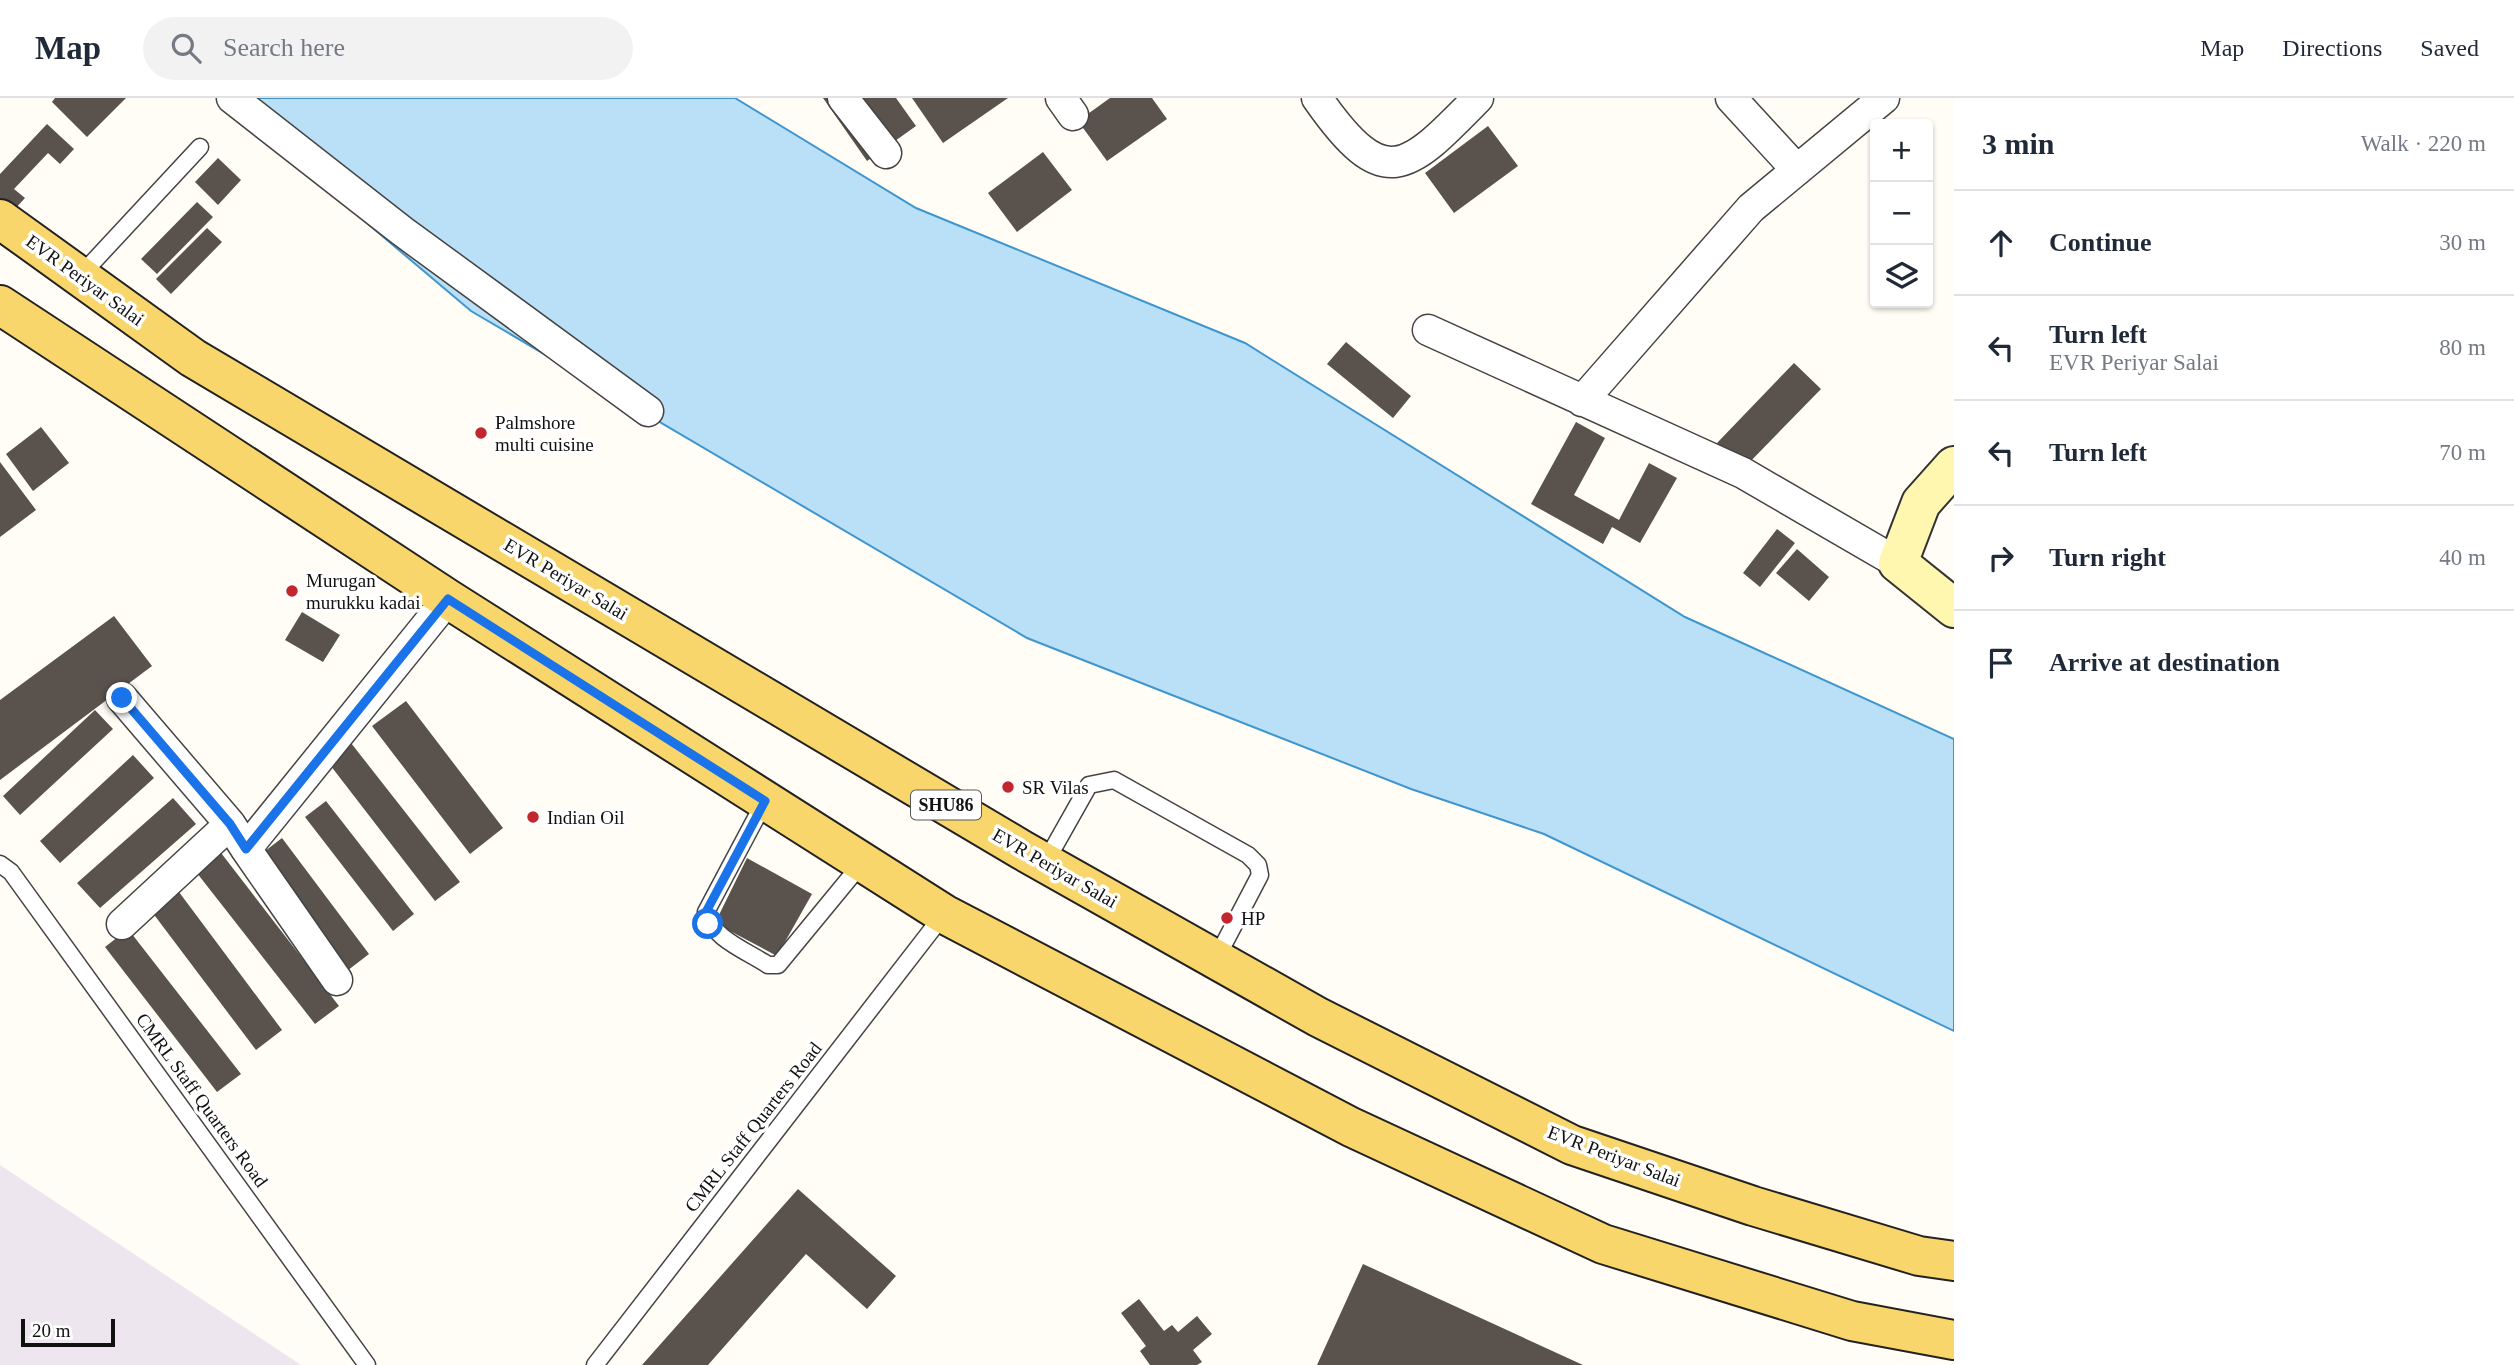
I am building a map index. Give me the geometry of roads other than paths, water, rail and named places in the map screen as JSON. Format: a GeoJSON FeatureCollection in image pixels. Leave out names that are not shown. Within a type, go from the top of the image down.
{"type":"FeatureCollection","features":[{"type":"Feature","properties":{"kind":"main road","name":"EVR Periyar Salai"},"geometry":{"type":"LineString","coordinates":[[0,219],[193,358],[1045,863],[1318,1017],[1572,1145],[1753,1206],[1919,1256],[1954,1261]]}},
{"type":"Feature","properties":{"kind":"main road"},"geometry":{"type":"LineString","coordinates":[[0,305],[448,599],[944,914],[1351,1127],[1603,1244],[1852,1321],[1954,1340]]}},
{"type":"Feature","properties":{"kind":"street"},"geometry":{"type":"LineString","coordinates":[[232,98],[402,231],[648,411]]}},
{"type":"Feature","properties":{"kind":"street"},"geometry":{"type":"LineString","coordinates":[[843,98],[886,153]]}},
{"type":"Feature","properties":{"kind":"street"},"geometry":{"type":"LineString","coordinates":[[1317,98],[1340,132],[1364,155],[1380,162],[1397,162],[1413,157],[1438,139],[1478,98]]}},
{"type":"Feature","properties":{"kind":"street"},"geometry":{"type":"LineString","coordinates":[[1731,98],[1797,170]]}},
{"type":"Feature","properties":{"kind":"street"},"geometry":{"type":"LineString","coordinates":[[1582,401],[1751,208],[1884,98]]}},
{"type":"Feature","properties":{"kind":"street"},"geometry":{"type":"LineString","coordinates":[[1428,330],[1743,473],[1898,563],[1954,608]]}},
{"type":"Feature","properties":{"kind":"street"},"geometry":{"type":"LineString","coordinates":[[1898,563],[1921,503],[1954,466]]}},
{"type":"Feature","properties":{"kind":"street"},"geometry":{"type":"LineString","coordinates":[[246,849],[448,599]]}},
{"type":"Feature","properties":{"kind":"street"},"geometry":{"type":"LineString","coordinates":[[122,698],[230,824],[338,980]]}},
{"type":"Feature","properties":{"kind":"street"},"geometry":{"type":"LineString","coordinates":[[122,924],[230,824]]}},
{"type":"Feature","properties":{"kind":"lane"},"geometry":{"type":"LineString","coordinates":[[80,276],[200,148]]}},
{"type":"Feature","properties":{"kind":"lane"},"geometry":{"type":"LineString","coordinates":[[1045,863],[1089,785],[1114,780],[1248,855],[1258,865],[1260,875],[1216,960]]}},
{"type":"Feature","properties":{"kind":"lane"},"geometry":{"type":"LineString","coordinates":[[765,801],[706,912],[708,924],[718,933],[768,965],[778,965],[862,863]]}},
{"type":"Feature","properties":{"kind":"lane","name":"CMRL Staff Quarters Road"},"geometry":{"type":"LineString","coordinates":[[0,864],[11,872],[367,1365]]}},
{"type":"Feature","properties":{"kind":"lane","name":"CMRL Staff Quarters Road"},"geometry":{"type":"LineString","coordinates":[[595,1365],[944,914]]}},
{"type":"Feature","properties":{"kind":"water"},"geometry":{"type":"Polygon","coordinates":[[[219,98],[735,98],[916,208],[1245,343],[1685,617],[1954,739],[1954,1031],[1544,834],[1411,789],[1027,638],[471,311],[219,98]]]}},
{"type":"Feature","properties":{"kind":"place","name":"Palmshore multi cuisine"},"geometry":{"type":"Point","coordinates":[481,433]}},
{"type":"Feature","properties":{"kind":"place","name":"Murugan murukku kadai"},"geometry":{"type":"Point","coordinates":[292,591]}},
{"type":"Feature","properties":{"kind":"place","name":"SR Vilas"},"geometry":{"type":"Point","coordinates":[1008,787]}},
{"type":"Feature","properties":{"kind":"place","name":"Indian Oil"},"geometry":{"type":"Point","coordinates":[533,817]}},
{"type":"Feature","properties":{"kind":"place","name":"HP"},"geometry":{"type":"Point","coordinates":[1227,918]}}]}
